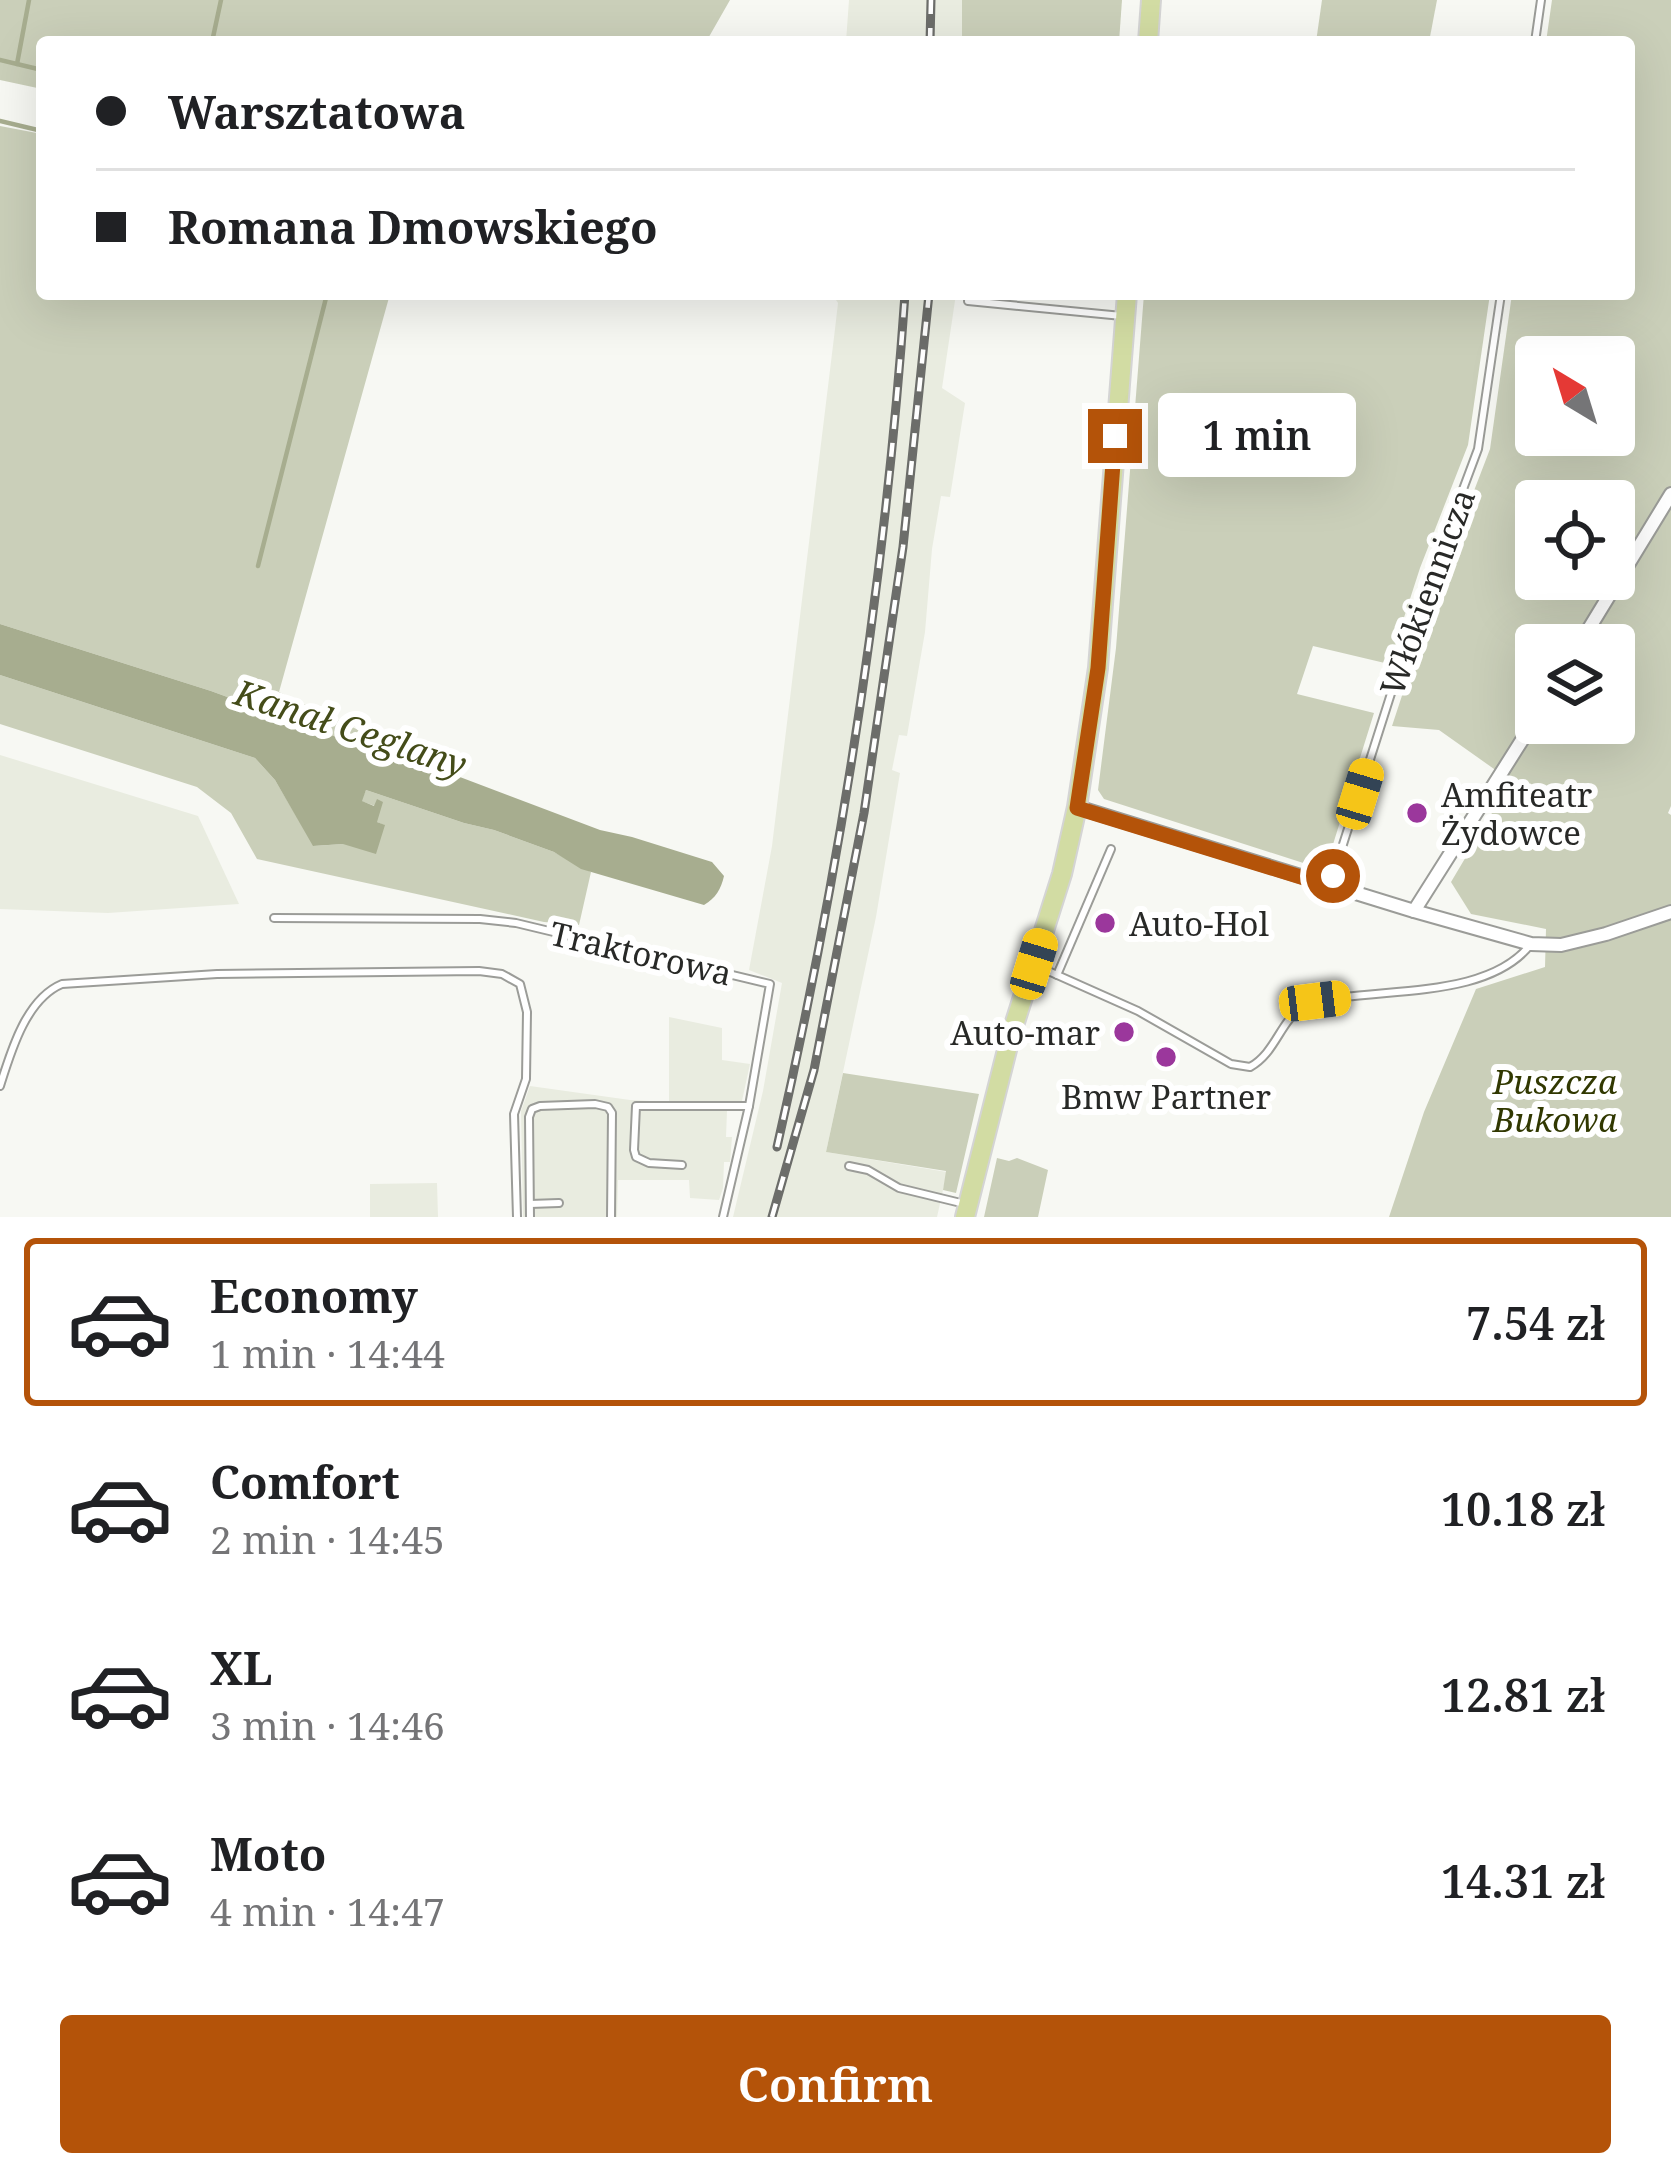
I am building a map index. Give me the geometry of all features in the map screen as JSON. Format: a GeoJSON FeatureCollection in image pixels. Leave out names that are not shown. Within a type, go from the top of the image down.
{"type":"FeatureCollection","features":[{"type":"Feature","properties":{"kind":"main road"},"geometry":{"type":"LineString","coordinates":[[1148,36],[1151,0]]}},
{"type":"Feature","properties":{"kind":"main road"},"geometry":{"type":"LineString","coordinates":[[967,1211],[1010,1038],[1062,874],[1077,808],[1098,668],[1126,300]]}},
{"type":"Feature","properties":{"kind":"street"},"geometry":{"type":"LineString","coordinates":[[1593,624],[1671,494]]}},
{"type":"Feature","properties":{"kind":"street"},"geometry":{"type":"LineString","coordinates":[[1414,911],[1520,744]]}},
{"type":"Feature","properties":{"kind":"street"},"geometry":{"type":"LineString","coordinates":[[1077,808],[1531,944],[1562,945],[1671,912]]}},
{"type":"Feature","properties":{"kind":"lane"},"geometry":{"type":"LineString","coordinates":[[1536,36],[1540,0]]}},
{"type":"Feature","properties":{"kind":"lane","name":"Włókiennicza"},"geometry":{"type":"LineString","coordinates":[[1330,886],[1415,615],[1478,449],[1500,300]]}},
{"type":"Feature","properties":{"kind":"lane"},"geometry":{"type":"LineString","coordinates":[[968,301],[1125,316]]}},
{"type":"Feature","properties":{"kind":"lane"},"geometry":{"type":"LineString","coordinates":[[1057,975],[1111,849]]}},
{"type":"Feature","properties":{"kind":"lane","name":"Traktorowa"},"geometry":{"type":"LineString","coordinates":[[274,918],[516,923],[770,984],[723,1217]]}},
{"type":"Feature","properties":{"kind":"lane"},"geometry":{"type":"LineString","coordinates":[[1034,964],[1138,1011],[1231,1064],[1250,1067],[1265,1056],[1293,1012],[1305,1005],[1469,979],[1510,964],[1531,944]]}},
{"type":"Feature","properties":{"kind":"lane"},"geometry":{"type":"LineString","coordinates":[[0,1086],[32,1011],[45,992],[62,984],[217,974],[479,970],[502,974],[520,983],[527,1012],[526,1079],[514,1114],[517,1217]]}},
{"type":"Feature","properties":{"kind":"lane"},"geometry":{"type":"LineString","coordinates":[[530,1217],[532,1109],[603,1105],[614,1120],[611,1217]]}},
{"type":"Feature","properties":{"kind":"lane"},"geometry":{"type":"LineString","coordinates":[[682,1165],[649,1163],[636,1157],[636,1106],[749,1106]]}},
{"type":"Feature","properties":{"kind":"lane"},"geometry":{"type":"LineString","coordinates":[[850,1166],[967,1211]]}},
{"type":"Feature","properties":{"kind":"lane"},"geometry":{"type":"LineString","coordinates":[[530,1204],[559,1203]]}},
{"type":"Feature","properties":{"kind":"shaded area"},"geometry":{"type":"Polygon","coordinates":[[[849,0],[962,0],[962,36],[846,36],[849,0]]]}},
{"type":"Feature","properties":{"kind":"shaded area"},"geometry":{"type":"Polygon","coordinates":[[[836,300],[955,300],[942,388],[965,403],[950,497],[941,496],[907,736],[899,735],[892,770],[900,773],[876,917],[826,1152],[947,1172],[937,1217],[733,1217],[782,983],[749,970],[772,846],[836,300]]]}},
{"type":"Feature","properties":{"kind":"shaded area"},"geometry":{"type":"Polygon","coordinates":[[[0,624],[211,691],[361,746],[375,738],[415,760],[600,830],[712,862],[724,876],[721,885],[704,905],[581,869],[554,852],[366,790],[362,801],[374,806],[377,799],[383,802],[377,822],[385,825],[376,854],[343,844],[313,846],[275,780],[255,758],[0,675],[0,624]]]}},
{"type":"Feature","properties":{"kind":"shaded area"},"geometry":{"type":"Polygon","coordinates":[[[0,755],[198,816],[239,904],[108,913],[0,909],[0,755]]]}},
{"type":"Feature","properties":{"kind":"shaded area"},"geometry":{"type":"Polygon","coordinates":[[[669,1017],[722,1028],[722,1060],[750,1064],[740,1110],[727,1111],[730,1162],[724,1162],[719,1200],[690,1198],[689,1180],[618,1180],[617,1217],[523,1217],[521,1111],[530,1086],[669,1102],[669,1017]]]}},
{"type":"Feature","properties":{"kind":"shaded area"},"geometry":{"type":"Polygon","coordinates":[[[437,1183],[438,1217],[370,1217],[370,1184],[437,1183]]]}},
{"type":"Feature","properties":{"kind":"green space"},"geometry":{"type":"Polygon","coordinates":[[[0,0],[730,0],[709,36],[36,36],[36,88],[0,80],[0,0]]]}},
{"type":"Feature","properties":{"kind":"green space"},"geometry":{"type":"Polygon","coordinates":[[[962,0],[1122,0],[1119,36],[962,36],[962,0]]]}},
{"type":"Feature","properties":{"kind":"green space"},"geometry":{"type":"Polygon","coordinates":[[[1322,0],[1437,0],[1430,36],[1317,36],[1322,0]]]}},
{"type":"Feature","properties":{"kind":"green space","name":"Puszcza Bukowa"},"geometry":{"type":"Polygon","coordinates":[[[1552,0],[1671,0],[1671,1217],[1389,1217],[1424,1112],[1476,989],[1545,967],[1546,929],[1471,914],[1451,882],[1511,781],[1439,730],[1392,726],[1490,449],[1511,300],[1635,300],[1635,36],[1547,36],[1552,0]]]}},
{"type":"Feature","properties":{"kind":"green space"},"geometry":{"type":"Polygon","coordinates":[[[0,126],[36,133],[36,300],[388,300],[279,692],[375,738],[361,746],[211,691],[0,624],[0,126]]]}},
{"type":"Feature","properties":{"kind":"green space"},"geometry":{"type":"Polygon","coordinates":[[[1144,300],[1489,300],[1468,445],[1389,664],[1313,646],[1297,694],[1374,713],[1325,870],[1104,799],[1098,790],[1116,648],[1144,300]]]}},
{"type":"Feature","properties":{"kind":"green space"},"geometry":{"type":"Polygon","coordinates":[[[0,675],[255,758],[275,780],[314,846],[343,844],[384,825],[377,822],[375,806],[361,801],[366,790],[554,852],[591,872],[579,925],[544,922],[257,859],[231,813],[197,787],[0,724],[0,675]]]}},
{"type":"Feature","properties":{"kind":"green space"},"geometry":{"type":"Polygon","coordinates":[[[843,1073],[979,1094],[956,1193],[943,1190],[946,1171],[826,1152],[843,1073]]]}},
{"type":"Feature","properties":{"kind":"green space"},"geometry":{"type":"Polygon","coordinates":[[[997,1158],[1017,1158],[1048,1170],[1038,1217],[984,1217],[997,1158]]]}},
{"type":"Feature","properties":{"kind":"waterway"},"geometry":{"type":"LineString","coordinates":[[17,64],[29,0]]}},
{"type":"Feature","properties":{"kind":"waterway"},"geometry":{"type":"LineString","coordinates":[[213,36],[221,0]]}},
{"type":"Feature","properties":{"kind":"waterway"},"geometry":{"type":"LineString","coordinates":[[0,60],[36,69]]}},
{"type":"Feature","properties":{"kind":"waterway"},"geometry":{"type":"LineString","coordinates":[[0,121],[36,130]]}},
{"type":"Feature","properties":{"kind":"waterway"},"geometry":{"type":"LineString","coordinates":[[258,566],[325,300]]}},
{"type":"Feature","properties":{"kind":"railway"},"geometry":{"type":"LineString","coordinates":[[930,36],[931,0]]}},
{"type":"Feature","properties":{"kind":"railway"},"geometry":{"type":"LineString","coordinates":[[777,1147],[821,936],[858,723],[886,509],[904,300]]}},
{"type":"Feature","properties":{"kind":"railway"},"geometry":{"type":"LineString","coordinates":[[772,1217],[814,1070],[864,813],[903,547],[928,300]]}},
{"type":"Feature","properties":{"kind":"place","name":"Amfiteatr Żydowce"},"geometry":{"type":"Point","coordinates":[1417,813]}},
{"type":"Feature","properties":{"kind":"place","name":"Auto-Hol"},"geometry":{"type":"Point","coordinates":[1105,923]}},
{"type":"Feature","properties":{"kind":"place","name":"Auto-mar"},"geometry":{"type":"Point","coordinates":[1124,1032]}},
{"type":"Feature","properties":{"kind":"place","name":"Bmw Partner"},"geometry":{"type":"Point","coordinates":[1166,1057]}},
{"type":"Feature","properties":{"kind":"route"},"geometry":{"type":"LineString","coordinates":[[1115,436],[1098,668],[1077,808],[1330,886],[1333,876]]}},
{"type":"Feature","properties":{"kind":"water label","name":"Kanał Ceglany"},"geometry":{"type":"Point","coordinates":[351,728]}}]}
